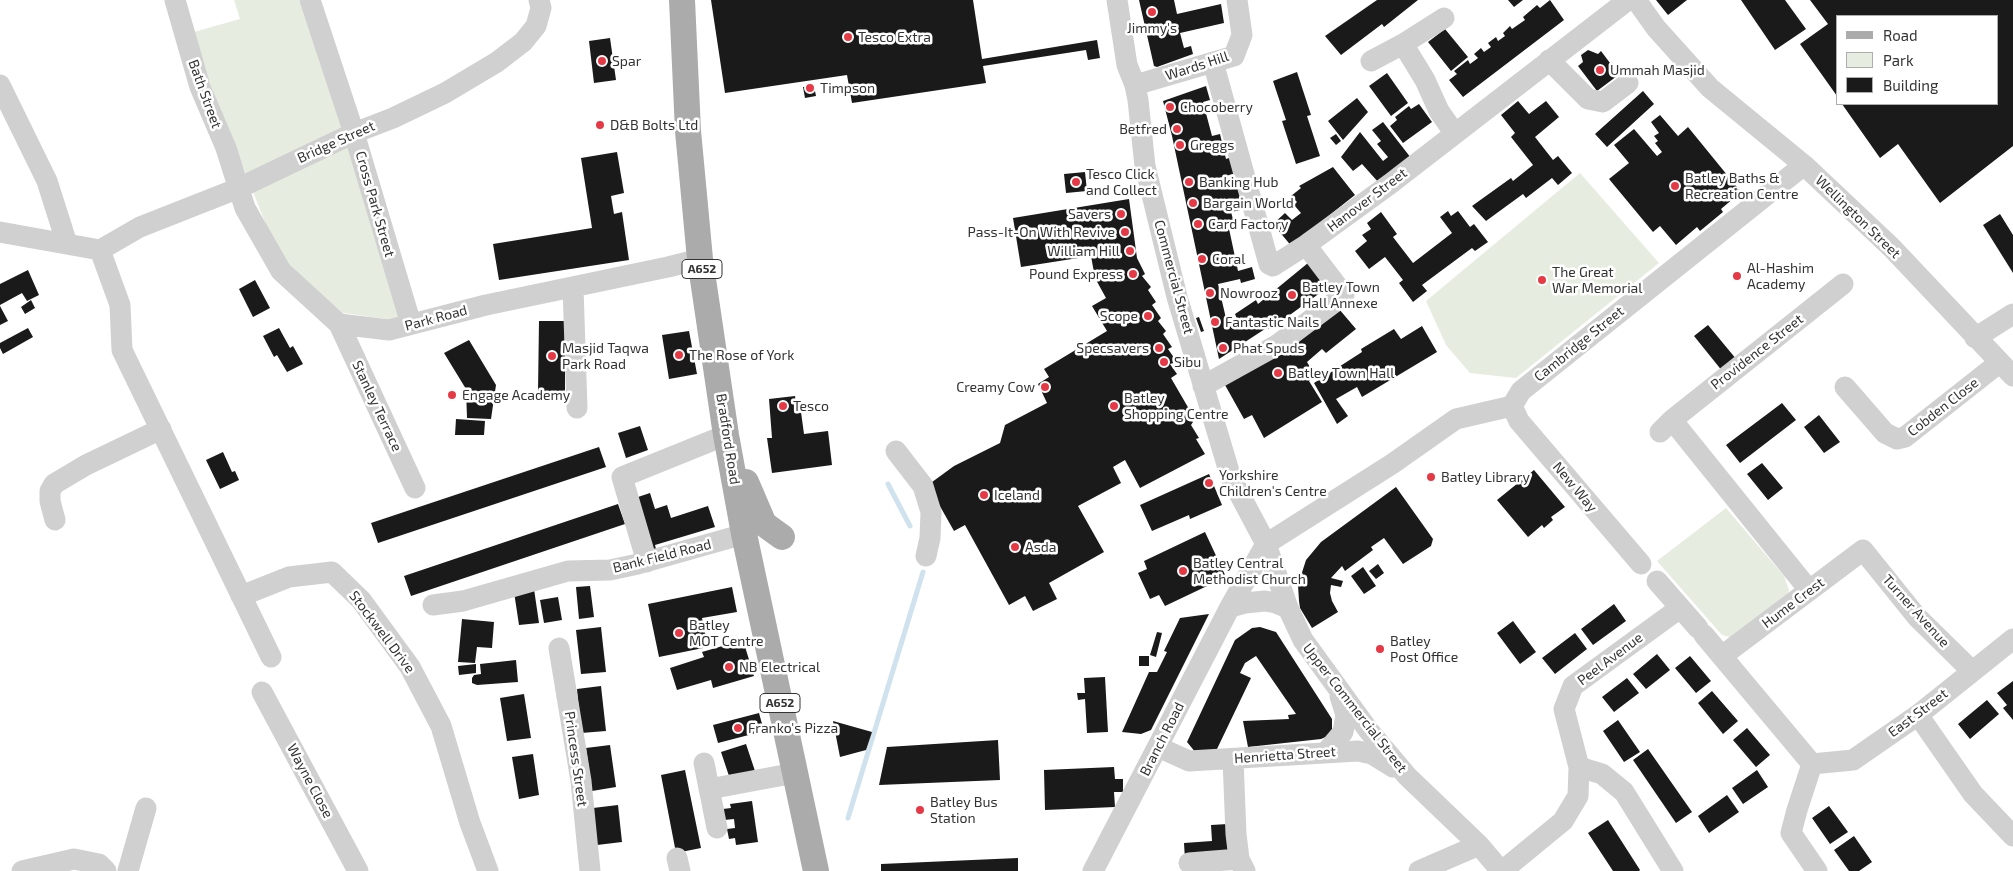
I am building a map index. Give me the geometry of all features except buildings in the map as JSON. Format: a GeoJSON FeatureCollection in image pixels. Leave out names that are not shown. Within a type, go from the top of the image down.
{"type":"FeatureCollection","features":[{"type":"Feature","properties":{"kind":"main road","name":"Bradford Road"},"geometry":{"type":"LineString","coordinates":[[682,0],[688,131],[700,259],[726,435],[744,534],[816,871]]}},
{"type":"Feature","properties":{"kind":"main road"},"geometry":{"type":"LineString","coordinates":[[726,435],[764,524],[782,537]]}},
{"type":"Feature","properties":{"kind":"street","name":"Bath Street"},"geometry":{"type":"LineString","coordinates":[[175,0],[200,87],[239,188]]}},
{"type":"Feature","properties":{"kind":"street","name":"Cross Park Street"},"geometry":{"type":"LineString","coordinates":[[310,0],[354,133],[411,324]]}},
{"type":"Feature","properties":{"kind":"street","name":"Bridge Street"},"geometry":{"type":"LineString","coordinates":[[100,250],[140,227],[239,188],[354,133],[393,118],[436,97],[497,62],[523,42],[536,26],[540,8],[539,0]]}},
{"type":"Feature","properties":{"kind":"street","name":"Commercial Street"},"geometry":{"type":"LineString","coordinates":[[1117,0],[1127,65],[1135,85],[1145,166],[1178,297],[1231,478],[1266,544]]}},
{"type":"Feature","properties":{"kind":"street","name":"Wards Hill"},"geometry":{"type":"LineString","coordinates":[[1135,85],[1234,56],[1242,35],[1237,0]]}},
{"type":"Feature","properties":{"kind":"street","name":"Hanover Street"},"geometry":{"type":"LineString","coordinates":[[1213,62],[1269,264],[1273,266],[1306,245],[1455,134],[1548,60],[1628,0]]}},
{"type":"Feature","properties":{"kind":"street","name":"Wellington Street"},"geometry":{"type":"LineString","coordinates":[[1636,0],[1656,28],[1710,88],[1804,165],[1892,248],[2006,370]]}},
{"type":"Feature","properties":{"kind":"street"},"geometry":{"type":"LineString","coordinates":[[1371,61],[1403,44],[1444,18]]}},
{"type":"Feature","properties":{"kind":"street"},"geometry":{"type":"LineString","coordinates":[[1403,44],[1426,80],[1439,111],[1455,134]]}},
{"type":"Feature","properties":{"kind":"street"},"geometry":{"type":"LineString","coordinates":[[1548,60],[1588,100],[1603,102],[1628,83]]}},
{"type":"Feature","properties":{"kind":"street"},"geometry":{"type":"LineString","coordinates":[[0,85],[47,181],[66,244]]}},
{"type":"Feature","properties":{"kind":"street","name":"Cambridge Street"},"geometry":{"type":"LineString","coordinates":[[1512,406],[1521,391],[1804,165]]}},
{"type":"Feature","properties":{"kind":"street"},"geometry":{"type":"LineString","coordinates":[[239,188],[245,208],[281,271],[339,324]]}},
{"type":"Feature","properties":{"kind":"street"},"geometry":{"type":"LineString","coordinates":[[0,232],[100,250],[120,305],[122,350],[271,657]]}},
{"type":"Feature","properties":{"kind":"street"},"geometry":{"type":"LineString","coordinates":[[1203,386],[1277,345],[1344,295],[1306,245]]}},
{"type":"Feature","properties":{"kind":"street","name":"Park Road"},"geometry":{"type":"LineString","coordinates":[[339,324],[390,330],[486,305],[700,259]]}},
{"type":"Feature","properties":{"kind":"street","name":"Providence Street"},"geometry":{"type":"LineString","coordinates":[[1809,590],[1666,426],[1843,284]]}},
{"type":"Feature","properties":{"kind":"street"},"geometry":{"type":"LineString","coordinates":[[573,287],[577,408]]}},
{"type":"Feature","properties":{"kind":"street"},"geometry":{"type":"LineString","coordinates":[[1975,338],[2013,314]]}},
{"type":"Feature","properties":{"kind":"street","name":"Stanley Terrace"},"geometry":{"type":"LineString","coordinates":[[339,324],[415,488]]}},
{"type":"Feature","properties":{"kind":"street","name":"Cobden Close"},"geometry":{"type":"LineString","coordinates":[[1845,387],[1885,433],[1897,439],[1905,437],[2006,370]]}},
{"type":"Feature","properties":{"kind":"street"},"geometry":{"type":"LineString","coordinates":[[1266,544],[1368,480],[1456,419],[1512,406]]}},
{"type":"Feature","properties":{"kind":"street","name":"New Way"},"geometry":{"type":"LineString","coordinates":[[1512,406],[1520,421],[1642,564]]}},
{"type":"Feature","properties":{"kind":"street"},"geometry":{"type":"LineString","coordinates":[[54,520],[50,491],[54,484],[86,465],[161,429]]}},
{"type":"Feature","properties":{"kind":"street"},"geometry":{"type":"LineString","coordinates":[[647,562],[622,478],[726,435]]}},
{"type":"Feature","properties":{"kind":"street"},"geometry":{"type":"LineString","coordinates":[[896,451],[923,486],[932,512],[930,538],[926,556]]}},
{"type":"Feature","properties":{"kind":"street","name":"Bank Field Road"},"geometry":{"type":"LineString","coordinates":[[433,605],[463,601],[568,571],[610,570],[647,562],[744,534]]}},
{"type":"Feature","properties":{"kind":"street","name":"Branch Road"},"geometry":{"type":"LineString","coordinates":[[1093,871],[1230,607],[1266,544]]}},
{"type":"Feature","properties":{"kind":"street","name":"Upper Commercial Street"},"geometry":{"type":"LineString","coordinates":[[1266,544],[1288,608],[1303,640],[1339,691],[1408,776],[1436,806],[1480,845],[1501,871]]}},
{"type":"Feature","properties":{"kind":"street","name":"Hume Crest"},"geometry":{"type":"LineString","coordinates":[[1722,656],[1863,550]]}},
{"type":"Feature","properties":{"kind":"street","name":"Turner Avenue"},"geometry":{"type":"LineString","coordinates":[[1863,550],[1917,617],[1972,671]]}},
{"type":"Feature","properties":{"kind":"street","name":"Stockwell Drive"},"geometry":{"type":"LineString","coordinates":[[241,596],[289,577],[332,572],[361,600],[410,667],[441,726],[470,823],[488,871]]}},
{"type":"Feature","properties":{"kind":"street"},"geometry":{"type":"LineString","coordinates":[[1657,582],[1722,656],[1812,764],[1791,833],[1817,871]]}},
{"type":"Feature","properties":{"kind":"street"},"geometry":{"type":"LineString","coordinates":[[1230,607],[1245,602],[1265,601],[1288,608]]}},
{"type":"Feature","properties":{"kind":"street","name":"Peel Avenue"},"geometry":{"type":"LineString","coordinates":[[1501,871],[1563,821],[1578,796],[1579,767],[1564,709],[1573,686],[1680,608]]}},
{"type":"Feature","properties":{"kind":"street","name":"East Street"},"geometry":{"type":"LineString","coordinates":[[1812,764],[1853,760],[1918,715],[2013,639]]}},
{"type":"Feature","properties":{"kind":"street","name":"Princess Street"},"geometry":{"type":"LineString","coordinates":[[559,648],[581,781],[590,871]]}},
{"type":"Feature","properties":{"kind":"street"},"geometry":{"type":"LineString","coordinates":[[1327,751],[1343,732],[1346,715],[1339,691]]}},
{"type":"Feature","properties":{"kind":"street","name":"Wayne Close"},"geometry":{"type":"LineString","coordinates":[[262,692],[358,871]]}},
{"type":"Feature","properties":{"kind":"street"},"geometry":{"type":"LineString","coordinates":[[1918,715],[1973,794],[2013,836]]}},
{"type":"Feature","properties":{"kind":"street","name":"Henrietta Street"},"geometry":{"type":"LineString","coordinates":[[1158,747],[1189,761],[1327,751],[1358,751],[1372,754],[1408,776]]}},
{"type":"Feature","properties":{"kind":"street"},"geometry":{"type":"LineString","coordinates":[[1188,863],[1242,865],[1236,834],[1233,759]]}},
{"type":"Feature","properties":{"kind":"street"},"geometry":{"type":"LineString","coordinates":[[704,764],[717,828]]}},
{"type":"Feature","properties":{"kind":"street"},"geometry":{"type":"LineString","coordinates":[[1579,767],[1602,774],[1624,792],[1673,871]]}},
{"type":"Feature","properties":{"kind":"street"},"geometry":{"type":"LineString","coordinates":[[709,789],[795,773]]}},
{"type":"Feature","properties":{"kind":"street"},"geometry":{"type":"LineString","coordinates":[[128,871],[146,808]]}},
{"type":"Feature","properties":{"kind":"street"},"geometry":{"type":"LineString","coordinates":[[1419,871],[1480,845]]}},
{"type":"Feature","properties":{"kind":"street"},"geometry":{"type":"LineString","coordinates":[[22,871],[74,859],[99,864],[106,871]]}},
{"type":"Feature","properties":{"kind":"green space"},"geometry":{"type":"Polygon","coordinates":[[[234,0],[299,0],[348,145],[400,321],[343,313],[290,268],[284,270],[190,33],[240,19],[234,0]]]}},
{"type":"Feature","properties":{"kind":"green space"},"geometry":{"type":"Polygon","coordinates":[[[1580,173],[1659,263],[1516,378],[1470,373],[1446,345],[1426,301],[1580,173]]]}},
{"type":"Feature","properties":{"kind":"green space"},"geometry":{"type":"Polygon","coordinates":[[[1726,508],[1784,576],[1789,590],[1788,594],[1730,637],[1722,635],[1657,561],[1726,508]]]}},
{"type":"Feature","properties":{"kind":"waterway"},"geometry":{"type":"LineString","coordinates":[[888,484],[910,526]]}},
{"type":"Feature","properties":{"kind":"waterway"},"geometry":{"type":"LineString","coordinates":[[848,818],[923,572]]}},
{"type":"Feature","properties":{"kind":"place","name":"Jimmy's"},"geometry":{"type":"Point","coordinates":[1152,12]}},
{"type":"Feature","properties":{"kind":"place","name":"Tesco Extra"},"geometry":{"type":"Point","coordinates":[848,37]}},
{"type":"Feature","properties":{"kind":"place","name":"Spar"},"geometry":{"type":"Point","coordinates":[602,61]}},
{"type":"Feature","properties":{"kind":"place","name":"Ummah Masjid"},"geometry":{"type":"Point","coordinates":[1600,70]}},
{"type":"Feature","properties":{"kind":"place","name":"Timpson"},"geometry":{"type":"Point","coordinates":[810,88]}},
{"type":"Feature","properties":{"kind":"place","name":"Chocoberry"},"geometry":{"type":"Point","coordinates":[1170,107]}},
{"type":"Feature","properties":{"kind":"place","name":"D&B Bolts Ltd"},"geometry":{"type":"Point","coordinates":[600,125]}},
{"type":"Feature","properties":{"kind":"place","name":"Betfred"},"geometry":{"type":"Point","coordinates":[1177,129]}},
{"type":"Feature","properties":{"kind":"place","name":"Greggs"},"geometry":{"type":"Point","coordinates":[1180,145]}},
{"type":"Feature","properties":{"kind":"place","name":"Tesco Click and Collect"},"geometry":{"type":"Point","coordinates":[1076,182]}},
{"type":"Feature","properties":{"kind":"place","name":"Banking Hub"},"geometry":{"type":"Point","coordinates":[1189,182]}},
{"type":"Feature","properties":{"kind":"place","name":"Batley Baths & Recreation Centre"},"geometry":{"type":"Point","coordinates":[1675,186]}},
{"type":"Feature","properties":{"kind":"place","name":"Bargain World"},"geometry":{"type":"Point","coordinates":[1193,203]}},
{"type":"Feature","properties":{"kind":"place","name":"Savers"},"geometry":{"type":"Point","coordinates":[1121,214]}},
{"type":"Feature","properties":{"kind":"place","name":"Card Factory"},"geometry":{"type":"Point","coordinates":[1198,224]}},
{"type":"Feature","properties":{"kind":"place","name":"Pass-It-On With Revive"},"geometry":{"type":"Point","coordinates":[1125,232]}},
{"type":"Feature","properties":{"kind":"place","name":"William Hill"},"geometry":{"type":"Point","coordinates":[1130,251]}},
{"type":"Feature","properties":{"kind":"place","name":"Coral"},"geometry":{"type":"Point","coordinates":[1202,259]}},
{"type":"Feature","properties":{"kind":"place","name":"Pound Express"},"geometry":{"type":"Point","coordinates":[1133,274]}},
{"type":"Feature","properties":{"kind":"place","name":"Al-Hashim Academy"},"geometry":{"type":"Point","coordinates":[1737,276]}},
{"type":"Feature","properties":{"kind":"place","name":"The Great War Memorial"},"geometry":{"type":"Point","coordinates":[1542,280]}},
{"type":"Feature","properties":{"kind":"place","name":"Nowrooz"},"geometry":{"type":"Point","coordinates":[1210,293]}},
{"type":"Feature","properties":{"kind":"place","name":"Batley Town Hall Annexe"},"geometry":{"type":"Point","coordinates":[1292,295]}},
{"type":"Feature","properties":{"kind":"place","name":"Scope"},"geometry":{"type":"Point","coordinates":[1148,316]}},
{"type":"Feature","properties":{"kind":"place","name":"Fantastic Nails"},"geometry":{"type":"Point","coordinates":[1215,322]}},
{"type":"Feature","properties":{"kind":"place","name":"Specsavers"},"geometry":{"type":"Point","coordinates":[1159,348]}},
{"type":"Feature","properties":{"kind":"place","name":"Phat Spuds"},"geometry":{"type":"Point","coordinates":[1223,348]}},
{"type":"Feature","properties":{"kind":"place","name":"The Rose of York"},"geometry":{"type":"Point","coordinates":[679,355]}},
{"type":"Feature","properties":{"kind":"place","name":"Masjid Taqwa Park Road"},"geometry":{"type":"Point","coordinates":[552,356]}},
{"type":"Feature","properties":{"kind":"place","name":"Sibu"},"geometry":{"type":"Point","coordinates":[1164,362]}},
{"type":"Feature","properties":{"kind":"place","name":"Batley Town Hall"},"geometry":{"type":"Point","coordinates":[1278,373]}},
{"type":"Feature","properties":{"kind":"place","name":"Creamy Cow"},"geometry":{"type":"Point","coordinates":[1045,387]}},
{"type":"Feature","properties":{"kind":"place","name":"Engage Academy"},"geometry":{"type":"Point","coordinates":[452,395]}},
{"type":"Feature","properties":{"kind":"place","name":"Tesco"},"geometry":{"type":"Point","coordinates":[783,406]}},
{"type":"Feature","properties":{"kind":"place","name":"Batley Shopping Centre"},"geometry":{"type":"Point","coordinates":[1114,406]}},
{"type":"Feature","properties":{"kind":"place","name":"Batley Library"},"geometry":{"type":"Point","coordinates":[1431,477]}},
{"type":"Feature","properties":{"kind":"place","name":"Yorkshire Children's Centre"},"geometry":{"type":"Point","coordinates":[1209,483]}},
{"type":"Feature","properties":{"kind":"place","name":"Iceland"},"geometry":{"type":"Point","coordinates":[984,495]}},
{"type":"Feature","properties":{"kind":"place","name":"Asda"},"geometry":{"type":"Point","coordinates":[1015,547]}},
{"type":"Feature","properties":{"kind":"place","name":"Batley Central Methodist Church"},"geometry":{"type":"Point","coordinates":[1183,571]}},
{"type":"Feature","properties":{"kind":"place","name":"Batley MOT Centre"},"geometry":{"type":"Point","coordinates":[679,633]}},
{"type":"Feature","properties":{"kind":"place","name":"Batley Post Office"},"geometry":{"type":"Point","coordinates":[1380,649]}},
{"type":"Feature","properties":{"kind":"place","name":"NB Electrical"},"geometry":{"type":"Point","coordinates":[729,667]}},
{"type":"Feature","properties":{"kind":"place","name":"Franko's Pizza"},"geometry":{"type":"Point","coordinates":[738,728]}},
{"type":"Feature","properties":{"kind":"place","name":"Batley Bus Station"},"geometry":{"type":"Point","coordinates":[920,810]}}]}
